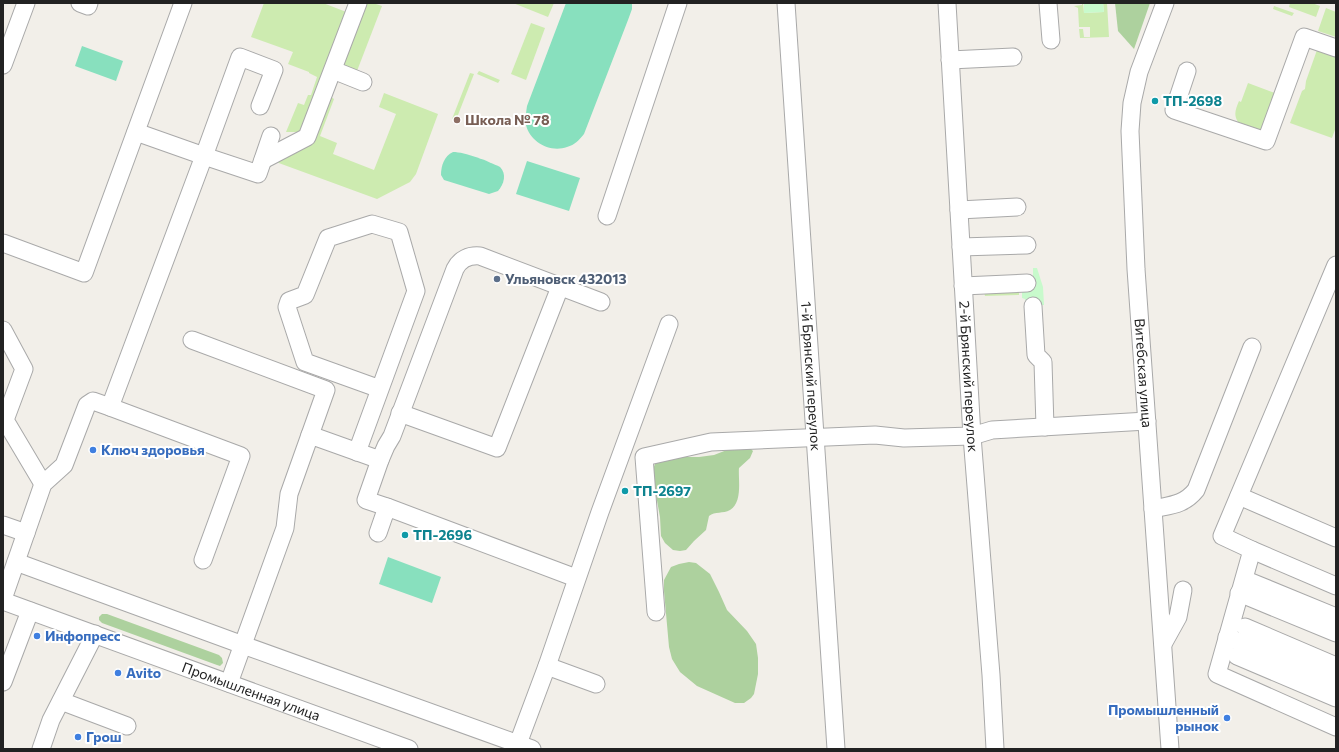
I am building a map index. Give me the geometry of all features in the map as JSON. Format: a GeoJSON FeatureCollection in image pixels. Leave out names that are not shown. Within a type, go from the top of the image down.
{"type":"FeatureCollection","features":[{"type":"Feature","properties":{"kind":"street"},"geometry":{"type":"LineString","coordinates":[[3,66],[26,3]]}},
{"type":"Feature","properties":{"kind":"street"},"geometry":{"type":"LineString","coordinates":[[80,3],[88,6],[89,3]]}},
{"type":"Feature","properties":{"kind":"street"},"geometry":{"type":"LineString","coordinates":[[3,243],[84,273],[183,3]]}},
{"type":"Feature","properties":{"kind":"street"},"geometry":{"type":"LineString","coordinates":[[263,160],[307,137],[358,3]]}},
{"type":"Feature","properties":{"kind":"street"},"geometry":{"type":"LineString","coordinates":[[607,216],[678,3]]}},
{"type":"Feature","properties":{"kind":"street","name":"1-й Брянский переулок"},"geometry":{"type":"LineString","coordinates":[[786,3],[836,749]]}},
{"type":"Feature","properties":{"kind":"street","name":"2-й Брянский переулок"},"geometry":{"type":"LineString","coordinates":[[947,3],[972,436],[991,675],[995,749]]}},
{"type":"Feature","properties":{"kind":"street"},"geometry":{"type":"LineString","coordinates":[[1048,3],[1051,40]]}},
{"type":"Feature","properties":{"kind":"street","name":"Витебская улица"},"geometry":{"type":"LineString","coordinates":[[1165,3],[1139,72],[1132,102],[1130,120],[1136,269],[1170,749]]}},
{"type":"Feature","properties":{"kind":"street"},"geometry":{"type":"LineString","coordinates":[[1187,71],[1174,110],[1266,141],[1304,37],[1336,48]]}},
{"type":"Feature","properties":{"kind":"street"},"geometry":{"type":"LineString","coordinates":[[110,407],[240,57],[274,70],[260,106]]}},
{"type":"Feature","properties":{"kind":"street"},"geometry":{"type":"LineString","coordinates":[[950,60],[1013,57]]}},
{"type":"Feature","properties":{"kind":"street"},"geometry":{"type":"LineString","coordinates":[[333,70],[363,82]]}},
{"type":"Feature","properties":{"kind":"street"},"geometry":{"type":"LineString","coordinates":[[136,132],[258,174],[271,136]]}},
{"type":"Feature","properties":{"kind":"street"},"geometry":{"type":"LineString","coordinates":[[959,210],[1017,207]]}},
{"type":"Feature","properties":{"kind":"street"},"geometry":{"type":"LineString","coordinates":[[357,452],[416,291],[398,232],[372,224],[328,238],[305,295],[289,301],[287,307],[305,362],[380,389]]}},
{"type":"Feature","properties":{"kind":"street"},"geometry":{"type":"LineString","coordinates":[[961,246],[1027,245]]}},
{"type":"Feature","properties":{"kind":"street"},"geometry":{"type":"LineString","coordinates":[[576,578],[366,500],[380,460],[392,436],[458,264],[474,255],[480,256],[601,302]]}},
{"type":"Feature","properties":{"kind":"street"},"geometry":{"type":"LineString","coordinates":[[1336,265],[1222,536],[1336,586]]}},
{"type":"Feature","properties":{"kind":"street"},"geometry":{"type":"LineString","coordinates":[[963,286],[1027,284]]}},
{"type":"Feature","properties":{"kind":"street"},"geometry":{"type":"LineString","coordinates":[[400,413],[498,448],[560,286]]}},
{"type":"Feature","properties":{"kind":"street"},"geometry":{"type":"LineString","coordinates":[[1033,306],[1036,355],[1042,362],[1045,427]]}},
{"type":"Feature","properties":{"kind":"street"},"geometry":{"type":"LineString","coordinates":[[16,562],[522,747],[576,578],[669,324]]}},
{"type":"Feature","properties":{"kind":"street"},"geometry":{"type":"LineString","coordinates":[[3,330],[24,369],[5,420],[43,484]]}},
{"type":"Feature","properties":{"kind":"street"},"geometry":{"type":"LineString","coordinates":[[192,340],[326,390],[289,494],[285,528],[229,683]]}},
{"type":"Feature","properties":{"kind":"street"},"geometry":{"type":"LineString","coordinates":[[1153,509],[1178,503],[1189,498],[1196,490],[1252,347]]}},
{"type":"Feature","properties":{"kind":"street"},"geometry":{"type":"LineString","coordinates":[[3,600],[43,484],[64,465],[87,406],[93,401],[241,456],[203,560]]}},
{"type":"Feature","properties":{"kind":"street"},"geometry":{"type":"LineString","coordinates":[[617,466],[644,457],[711,442],[875,435],[904,438],[972,436],[992,430],[1147,421]]}},
{"type":"Feature","properties":{"kind":"street"},"geometry":{"type":"LineString","coordinates":[[310,435],[380,460]]}},
{"type":"Feature","properties":{"kind":"street"},"geometry":{"type":"LineString","coordinates":[[644,457],[656,612]]}},
{"type":"Feature","properties":{"kind":"street"},"geometry":{"type":"LineString","coordinates":[[1239,496],[1336,538]]}},
{"type":"Feature","properties":{"kind":"street"},"geometry":{"type":"LineString","coordinates":[[378,533],[388,507]]}},
{"type":"Feature","properties":{"kind":"street"},"geometry":{"type":"LineString","coordinates":[[3,524],[26,533]]}},
{"type":"Feature","properties":{"kind":"street"},"geometry":{"type":"LineString","coordinates":[[1252,550],[1245,588],[1227,637],[1217,674],[1336,727]]}},
{"type":"Feature","properties":{"kind":"street"},"geometry":{"type":"LineString","coordinates":[[1245,588],[1336,617]]}},
{"type":"Feature","properties":{"kind":"street"},"geometry":{"type":"LineString","coordinates":[[1245,588],[1336,633]]}},
{"type":"Feature","properties":{"kind":"street"},"geometry":{"type":"LineString","coordinates":[[1163,644],[1178,616],[1183,590]]}},
{"type":"Feature","properties":{"kind":"street","name":"Промышленная улица"},"geometry":{"type":"LineString","coordinates":[[3,600],[409,749]]}},
{"type":"Feature","properties":{"kind":"street"},"geometry":{"type":"LineString","coordinates":[[3,682],[30,611]]}},
{"type":"Feature","properties":{"kind":"street"},"geometry":{"type":"LineString","coordinates":[[1245,627],[1336,666]]}},
{"type":"Feature","properties":{"kind":"street"},"geometry":{"type":"LineString","coordinates":[[41,749],[52,720],[95,634]]}},
{"type":"Feature","properties":{"kind":"street"},"geometry":{"type":"LineString","coordinates":[[1227,637],[1336,680]]}},
{"type":"Feature","properties":{"kind":"street"},"geometry":{"type":"LineString","coordinates":[[1237,656],[1336,698]]}},
{"type":"Feature","properties":{"kind":"street"},"geometry":{"type":"LineString","coordinates":[[547,666],[596,684]]}},
{"type":"Feature","properties":{"kind":"street"},"geometry":{"type":"LineString","coordinates":[[61,701],[127,726]]}},
{"type":"Feature","properties":{"kind":"green space"},"geometry":{"type":"Polygon","coordinates":[[[264,3],[323,3],[349,13],[304,132],[286,132],[298,103],[304,105],[308,95],[311,95],[317,77],[309,72],[288,64],[293,52],[251,37],[264,3]]]}},
{"type":"Feature","properties":{"kind":"green space"},"geometry":{"type":"Polygon","coordinates":[[[362,3],[373,3],[382,6],[357,71],[344,66],[341,58],[362,3]]]}},
{"type":"Feature","properties":{"kind":"green space"},"geometry":{"type":"Polygon","coordinates":[[[513,3],[554,3],[548,17],[513,3]]]}},
{"type":"Feature","properties":{"kind":"green space"},"geometry":{"type":"Polygon","coordinates":[[[566,3],[632,3],[632,9],[584,134],[572,145],[554,148],[542,145],[536,141],[528,131],[526,116],[527,106],[566,3]]]}},
{"type":"Feature","properties":{"kind":"green space"},"geometry":{"type":"Polygon","coordinates":[[[1082,3],[1084,13],[1104,12],[1103,3],[1107,3],[1109,37],[1080,38],[1079,29],[1083,29],[1084,37],[1090,37],[1090,27],[1079,27],[1078,8],[1074,6],[1082,5],[1082,3]]]}},
{"type":"Feature","properties":{"kind":"green space"},"geometry":{"type":"Polygon","coordinates":[[[1084,3],[1103,3],[1104,12],[1084,13],[1084,3]]]}},
{"type":"Feature","properties":{"kind":"green space"},"geometry":{"type":"Polygon","coordinates":[[[1115,3],[1150,3],[1134,49],[1118,31],[1115,3]]]}},
{"type":"Feature","properties":{"kind":"green space"},"geometry":{"type":"Polygon","coordinates":[[[1290,3],[1312,3],[1320,6],[1316,17],[1289,7],[1290,3]]]}},
{"type":"Feature","properties":{"kind":"green space"},"geometry":{"type":"Polygon","coordinates":[[[1274,6],[1294,13],[1292,16],[1273,9],[1274,6]]]}},
{"type":"Feature","properties":{"kind":"green space"},"geometry":{"type":"Polygon","coordinates":[[[1326,8],[1336,12],[1336,37],[1318,31],[1326,8]]]}},
{"type":"Feature","properties":{"kind":"green space"},"geometry":{"type":"Polygon","coordinates":[[[531,23],[545,28],[526,80],[511,74],[531,23]]]}},
{"type":"Feature","properties":{"kind":"green space"},"geometry":{"type":"Polygon","coordinates":[[[82,46],[123,61],[116,81],[75,66],[82,46]]]}},
{"type":"Feature","properties":{"kind":"green space"},"geometry":{"type":"Polygon","coordinates":[[[1317,50],[1336,53],[1336,127],[1332,138],[1290,123],[1302,91],[1305,89],[1306,81],[1317,50]]]}},
{"type":"Feature","properties":{"kind":"green space"},"geometry":{"type":"Polygon","coordinates":[[[479,71],[500,80],[498,83],[477,74],[479,71]]]}},
{"type":"Feature","properties":{"kind":"green space"},"geometry":{"type":"Polygon","coordinates":[[[470,73],[474,74],[456,120],[452,119],[470,73]]]}},
{"type":"Feature","properties":{"kind":"green space"},"geometry":{"type":"Polygon","coordinates":[[[1248,83],[1275,93],[1264,130],[1238,122],[1236,119],[1235,114],[1237,106],[1239,101],[1241,102],[1248,83]]]}},
{"type":"Feature","properties":{"kind":"green space"},"geometry":{"type":"Polygon","coordinates":[[[384,93],[438,114],[416,174],[410,182],[377,199],[276,162],[331,97],[334,99],[320,136],[337,143],[333,154],[374,170],[396,114],[379,107],[384,93]]]}},
{"type":"Feature","properties":{"kind":"green space"},"geometry":{"type":"Polygon","coordinates":[[[453,152],[470,155],[500,167],[504,179],[498,191],[489,194],[444,180],[441,175],[442,165],[447,156],[453,152]]]}},
{"type":"Feature","properties":{"kind":"green space"},"geometry":{"type":"Polygon","coordinates":[[[527,161],[580,178],[569,211],[516,194],[527,161]]]}},
{"type":"Feature","properties":{"kind":"green space"},"geometry":{"type":"Polygon","coordinates":[[[1033,268],[1037,268],[1043,287],[1044,305],[1028,306],[1025,299],[1022,298],[1022,292],[1033,290],[1033,268]]]}},
{"type":"Feature","properties":{"kind":"green space"},"geometry":{"type":"Polygon","coordinates":[[[984,292],[1019,292],[1019,295],[985,296],[984,292]]]}},
{"type":"Feature","properties":{"kind":"green space"},"geometry":{"type":"Polygon","coordinates":[[[732,448],[750,448],[753,451],[750,458],[739,468],[739,490],[737,502],[730,510],[709,516],[706,530],[686,550],[673,550],[665,543],[661,536],[660,517],[654,484],[653,469],[655,464],[660,460],[675,457],[699,457],[714,455],[732,448]]]}},
{"type":"Feature","properties":{"kind":"green space"},"geometry":{"type":"Polygon","coordinates":[[[388,557],[441,577],[432,603],[379,584],[388,557]]]}},
{"type":"Feature","properties":{"kind":"green space"},"geometry":{"type":"Polygon","coordinates":[[[689,562],[696,563],[710,574],[727,610],[747,631],[756,644],[758,674],[754,694],[744,703],[735,703],[697,686],[680,672],[672,659],[669,647],[664,580],[671,567],[689,562]]]}},
{"type":"Feature","properties":{"kind":"green space"},"geometry":{"type":"Polygon","coordinates":[[[102,614],[107,614],[219,655],[222,658],[223,663],[220,666],[102,623],[99,620],[99,617],[102,614]]]}},
{"type":"Feature","properties":{"kind":"place","name":"ТП-2698"},"geometry":{"type":"Point","coordinates":[1155,101]}},
{"type":"Feature","properties":{"kind":"place","name":"Школа № 78"},"geometry":{"type":"Point","coordinates":[457,120]}},
{"type":"Feature","properties":{"kind":"place","name":"Ульяновск 432013"},"geometry":{"type":"Point","coordinates":[497,279]}},
{"type":"Feature","properties":{"kind":"place","name":"Ключ здоровья"},"geometry":{"type":"Point","coordinates":[93,450]}},
{"type":"Feature","properties":{"kind":"place","name":"ТП-2697"},"geometry":{"type":"Point","coordinates":[625,491]}},
{"type":"Feature","properties":{"kind":"place","name":"ТП-2696"},"geometry":{"type":"Point","coordinates":[405,535]}},
{"type":"Feature","properties":{"kind":"place","name":"Инфопресc"},"geometry":{"type":"Point","coordinates":[37,636]}},
{"type":"Feature","properties":{"kind":"place","name":"Avito"},"geometry":{"type":"Point","coordinates":[118,673]}},
{"type":"Feature","properties":{"kind":"place","name":"Промышленный рынок"},"geometry":{"type":"Point","coordinates":[1227,718]}},
{"type":"Feature","properties":{"kind":"place","name":"Грош"},"geometry":{"type":"Point","coordinates":[78,737]}}]}
